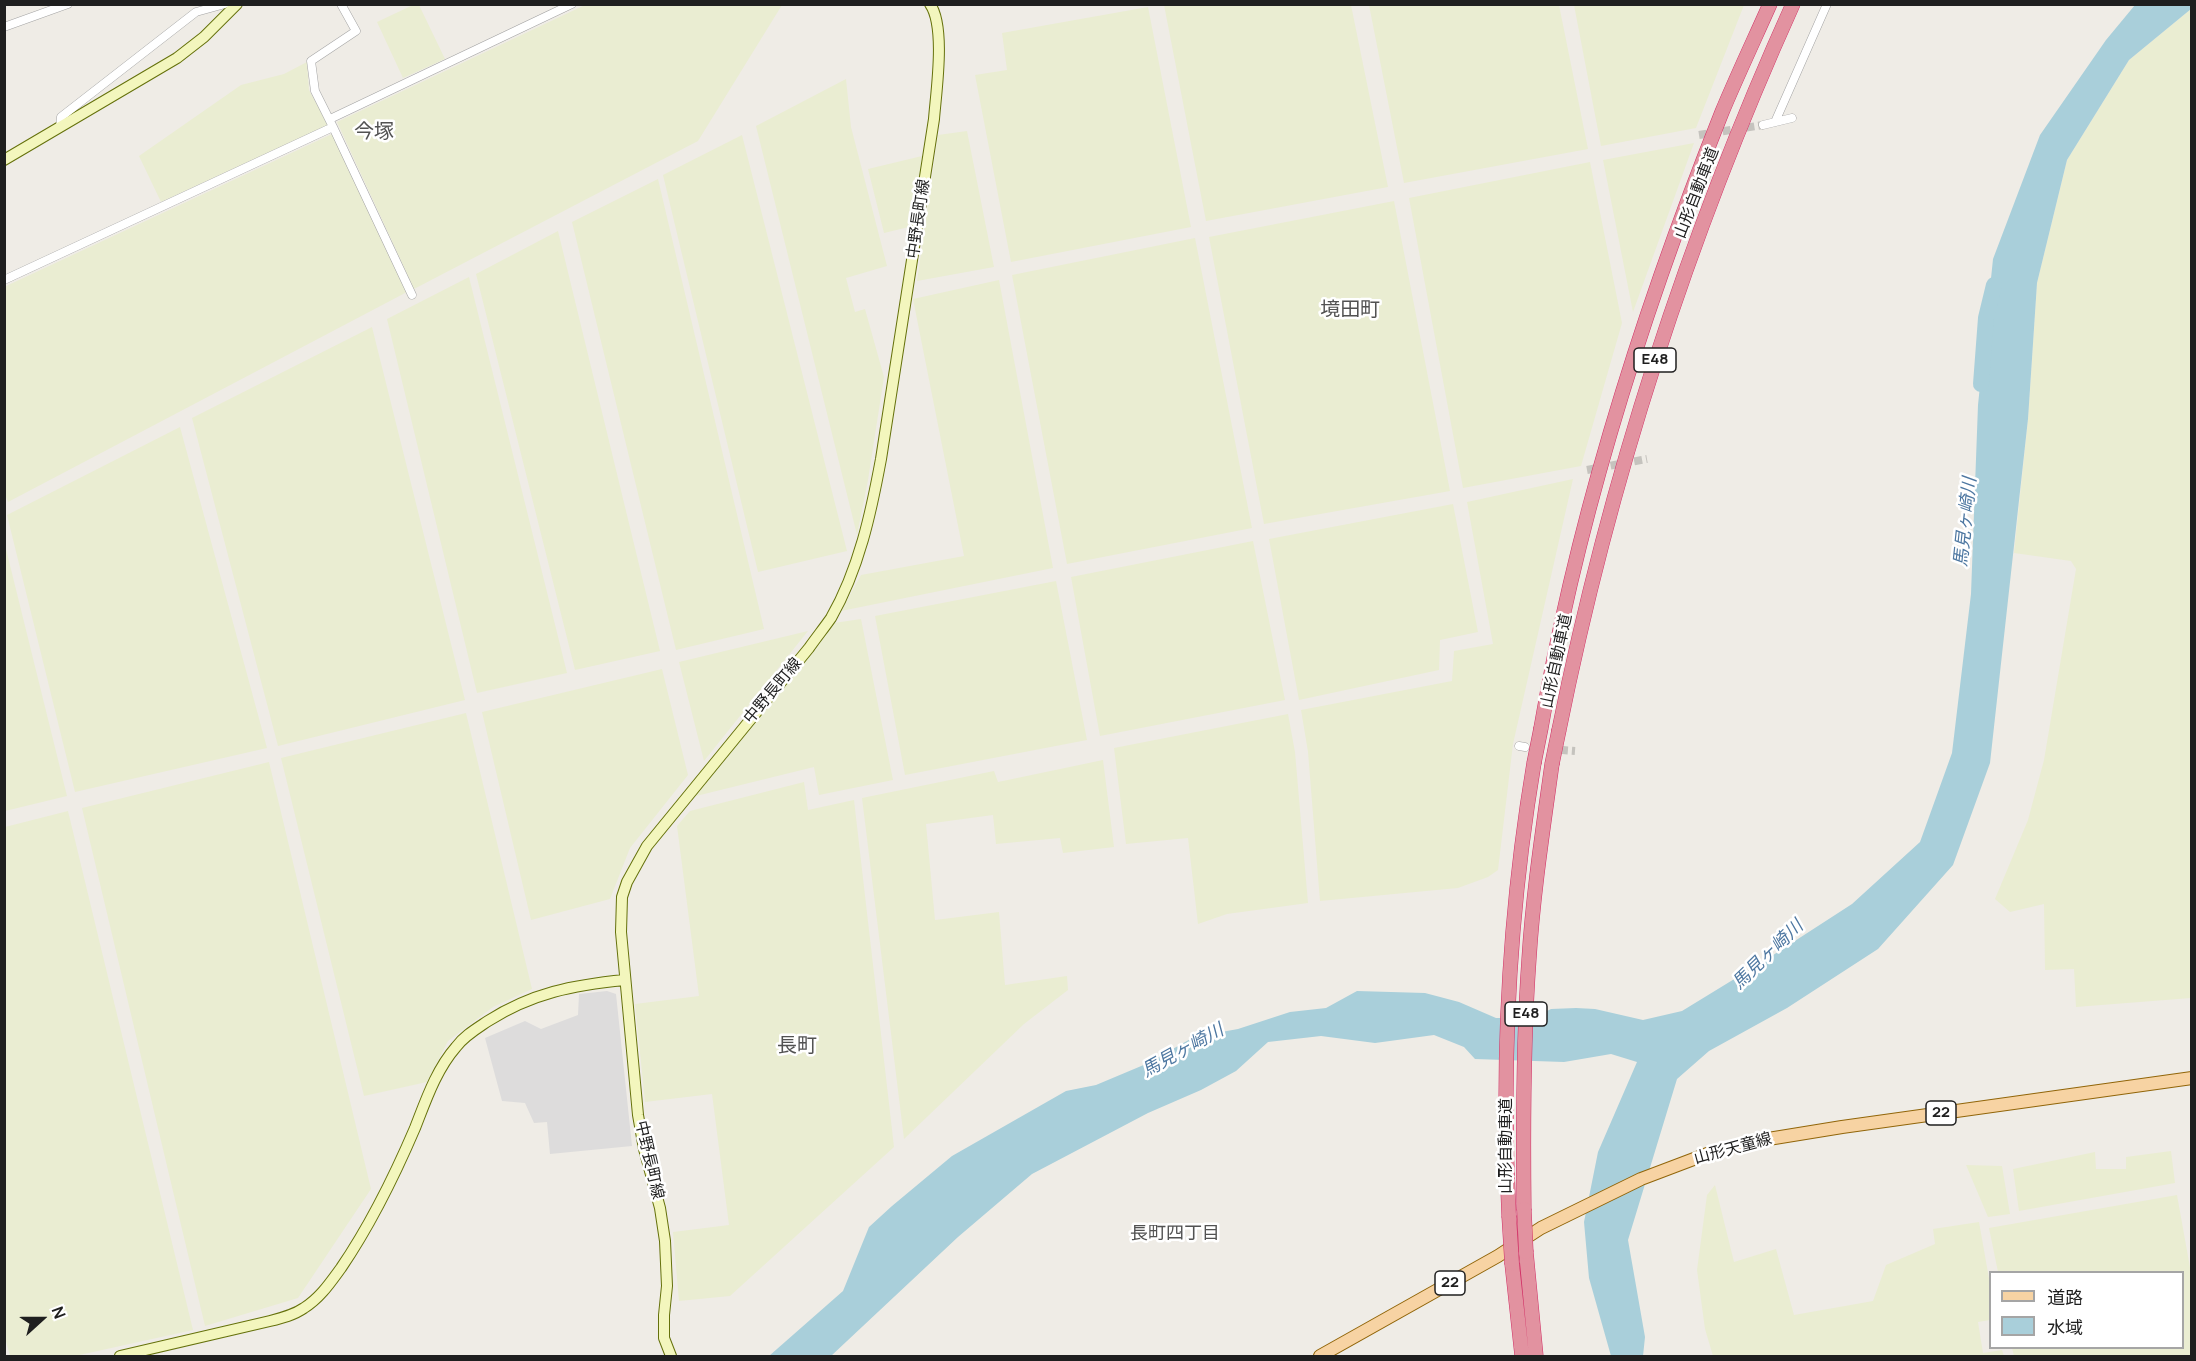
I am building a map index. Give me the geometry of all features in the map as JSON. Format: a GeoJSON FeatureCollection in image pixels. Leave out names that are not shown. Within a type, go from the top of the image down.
{"type":"FeatureCollection","features":[{"type":"Feature","properties":{"kind":"highway","name":"山形自動車道"},"geometry":{"type":"LineString","coordinates":[[1522,1356],[1509,1216],[1506,1150],[1507,1048],[1513,936],[1527,804],[1540,728],[1574,570],[1605,451],[1636,352],[1671,246],[1719,120],[1770,4]]}},
{"type":"Feature","properties":{"kind":"highway","name":"山形自動車道"},"geometry":{"type":"LineString","coordinates":[[1536,1356],[1524,1209],[1525,1042],[1529,957],[1537,874],[1552,764],[1594,575],[1638,411],[1698,234],[1731,149],[1793,4]]}},
{"type":"Feature","properties":{"kind":"main road"},"geometry":{"type":"LineString","coordinates":[[4,160],[177,58],[204,38],[237,4]]}},
{"type":"Feature","properties":{"kind":"main road","name":"中野長町線"},"geometry":{"type":"LineString","coordinates":[[671,1356],[664,1338],[667,1286],[665,1241],[660,1208],[644,1149],[638,1115],[625,980],[622,897],[634,868],[647,846],[809,648],[830,619],[859,553],[881,459],[934,119],[938,78],[938,39],[935,11],[930,4]]}},
{"type":"Feature","properties":{"kind":"main road"},"geometry":{"type":"LineString","coordinates":[[120,1356],[270,1321],[289,1316],[304,1308],[329,1284],[365,1231],[403,1156],[435,1082],[456,1046],[490,1020],[531,999],[572,986],[625,980]]}},
{"type":"Feature","properties":{"kind":"main road","name":"山形天童線"},"geometry":{"type":"LineString","coordinates":[[1320,1356],[1498,1256],[1541,1228],[1641,1179],[1692,1160],[1756,1141],[1820,1130],[2192,1078]]}},
{"type":"Feature","properties":{"kind":"street"},"geometry":{"type":"LineString","coordinates":[[4,27],[68,4]]}},
{"type":"Feature","properties":{"kind":"street"},"geometry":{"type":"LineString","coordinates":[[60,127],[61,117],[196,12],[225,4]]}},
{"type":"Feature","properties":{"kind":"street"},"geometry":{"type":"LineString","coordinates":[[341,4],[356,31],[311,61],[315,91],[412,295]]}},
{"type":"Feature","properties":{"kind":"street"},"geometry":{"type":"LineString","coordinates":[[4,280],[332,123],[572,4]]}},
{"type":"Feature","properties":{"kind":"street"},"geometry":{"type":"LineString","coordinates":[[1775,122],[1827,4]]}},
{"type":"Feature","properties":{"kind":"street"},"geometry":{"type":"LineString","coordinates":[[1763,125],[1792,118]]}},
{"type":"Feature","properties":{"kind":"shaded area"},"geometry":{"type":"Polygon","coordinates":[[[607,991],[616,994],[632,1146],[550,1154],[547,1122],[534,1123],[525,1103],[502,1101],[485,1038],[525,1021],[541,1029],[578,1015],[579,994],[607,991]]]}},
{"type":"Feature","properties":{"kind":"green space"},"geometry":{"type":"Polygon","coordinates":[[[413,5],[419,5],[445,59],[403,78],[377,22],[413,5]]]}},
{"type":"Feature","properties":{"kind":"green space"},"geometry":{"type":"Polygon","coordinates":[[[585,5],[782,5],[698,141],[414,289],[337,122],[585,5]]]}},
{"type":"Feature","properties":{"kind":"green space"},"geometry":{"type":"Polygon","coordinates":[[[1164,5],[1351,5],[1388,187],[1206,221],[1164,5]]]}},
{"type":"Feature","properties":{"kind":"green space"},"geometry":{"type":"Polygon","coordinates":[[[1369,5],[1559,5],[1588,149],[1404,183],[1369,5]]]}},
{"type":"Feature","properties":{"kind":"green space"},"geometry":{"type":"Polygon","coordinates":[[[1574,5],[1744,5],[1696,128],[1601,146],[1574,5]]]}},
{"type":"Feature","properties":{"kind":"green space"},"geometry":{"type":"Polygon","coordinates":[[[1148,7],[1191,227],[1011,262],[975,75],[1007,70],[1002,33],[1148,7]]]}},
{"type":"Feature","properties":{"kind":"green space"},"geometry":{"type":"Polygon","coordinates":[[[2191,9],[2191,998],[2076,1007],[2074,969],[2045,970],[2044,904],[2010,912],[1995,899],[2028,820],[2044,760],[2076,569],[2071,561],[2014,553],[2028,419],[2037,283],[2067,160],[2129,60],[2191,9]]]}},
{"type":"Feature","properties":{"kind":"green space"},"geometry":{"type":"Polygon","coordinates":[[[307,62],[309,90],[328,125],[161,202],[139,156],[241,85],[284,74],[307,62]]]}},
{"type":"Feature","properties":{"kind":"green space"},"geometry":{"type":"Polygon","coordinates":[[[846,79],[851,127],[887,266],[846,278],[855,312],[865,309],[884,377],[857,535],[756,126],[846,79]]]}},
{"type":"Feature","properties":{"kind":"green space"},"geometry":{"type":"Polygon","coordinates":[[[967,131],[994,267],[917,281],[938,135],[967,131]]]}},
{"type":"Feature","properties":{"kind":"green space"},"geometry":{"type":"Polygon","coordinates":[[[332,134],[407,292],[8,502],[4,492],[4,287],[332,134]]]}},
{"type":"Feature","properties":{"kind":"green space"},"geometry":{"type":"Polygon","coordinates":[[[742,135],[847,551],[758,572],[663,175],[742,135]]]}},
{"type":"Feature","properties":{"kind":"green space"},"geometry":{"type":"Polygon","coordinates":[[[1694,143],[1633,312],[1603,160],[1694,143]]]}},
{"type":"Feature","properties":{"kind":"green space"},"geometry":{"type":"Polygon","coordinates":[[[922,156],[913,226],[884,233],[868,169],[922,156]]]}},
{"type":"Feature","properties":{"kind":"green space"},"geometry":{"type":"Polygon","coordinates":[[[1590,162],[1622,323],[1581,466],[1463,488],[1409,198],[1590,162]]]}},
{"type":"Feature","properties":{"kind":"green space"},"geometry":{"type":"Polygon","coordinates":[[[658,179],[764,629],[676,650],[572,222],[658,179]]]}},
{"type":"Feature","properties":{"kind":"green space"},"geometry":{"type":"Polygon","coordinates":[[[1394,201],[1450,491],[1264,524],[1209,237],[1394,201]]]}},
{"type":"Feature","properties":{"kind":"green space"},"geometry":{"type":"Polygon","coordinates":[[[558,231],[660,651],[575,670],[476,274],[558,231]]]}},
{"type":"Feature","properties":{"kind":"green space"},"geometry":{"type":"Polygon","coordinates":[[[1195,238],[1252,528],[1067,564],[1012,275],[1195,238]]]}},
{"type":"Feature","properties":{"kind":"green space"},"geometry":{"type":"Polygon","coordinates":[[[469,277],[567,673],[477,693],[387,319],[469,277]]]}},
{"type":"Feature","properties":{"kind":"green space"},"geometry":{"type":"Polygon","coordinates":[[[999,280],[1053,568],[841,611],[861,575],[964,556],[913,299],[999,280]]]}},
{"type":"Feature","properties":{"kind":"green space"},"geometry":{"type":"Polygon","coordinates":[[[372,327],[465,700],[278,746],[192,418],[372,327]]]}},
{"type":"Feature","properties":{"kind":"green space"},"geometry":{"type":"Polygon","coordinates":[[[180,427],[267,748],[75,792],[7,515],[180,427]]]}},
{"type":"Feature","properties":{"kind":"green space"},"geometry":{"type":"Polygon","coordinates":[[[1573,479],[1513,744],[1498,870],[1488,877],[1458,888],[1320,901],[1308,752],[1301,710],[1452,681],[1454,651],[1493,644],[1467,502],[1573,479]]]}},
{"type":"Feature","properties":{"kind":"green space"},"geometry":{"type":"Polygon","coordinates":[[[1453,504],[1478,632],[1440,640],[1439,670],[1299,700],[1269,539],[1453,504]]]}},
{"type":"Feature","properties":{"kind":"green space"},"geometry":{"type":"Polygon","coordinates":[[[1253,541],[1285,700],[1100,736],[1071,577],[1253,541]]]}},
{"type":"Feature","properties":{"kind":"green space"},"geometry":{"type":"Polygon","coordinates":[[[5,545],[67,796],[4,811],[5,545]]]}},
{"type":"Feature","properties":{"kind":"green space"},"geometry":{"type":"Polygon","coordinates":[[[1056,581],[1087,740],[905,775],[875,616],[1056,581]]]}},
{"type":"Feature","properties":{"kind":"green space"},"geometry":{"type":"Polygon","coordinates":[[[861,619],[893,780],[819,795],[814,767],[692,797],[834,623],[861,619]]]}},
{"type":"Feature","properties":{"kind":"green space"},"geometry":{"type":"Polygon","coordinates":[[[808,631],[704,761],[679,662],[808,631]]]}},
{"type":"Feature","properties":{"kind":"green space"},"geometry":{"type":"Polygon","coordinates":[[[662,669],[688,775],[630,848],[610,899],[531,920],[482,712],[662,669]]]}},
{"type":"Feature","properties":{"kind":"green space"},"geometry":{"type":"Polygon","coordinates":[[[466,713],[532,989],[493,1007],[448,1041],[427,1082],[364,1096],[281,758],[466,713]]]}},
{"type":"Feature","properties":{"kind":"green space"},"geometry":{"type":"Polygon","coordinates":[[[1288,714],[1295,752],[1308,903],[1227,914],[1198,924],[1188,838],[1126,844],[1114,748],[1288,714]]]}},
{"type":"Feature","properties":{"kind":"green space"},"geometry":{"type":"Polygon","coordinates":[[[1103,760],[1114,847],[1063,853],[1060,838],[996,844],[993,815],[926,824],[935,920],[999,912],[1005,985],[1067,976],[1068,990],[1024,1024],[904,1139],[862,798],[994,771],[998,782],[1103,760]]]}},
{"type":"Feature","properties":{"kind":"green space"},"geometry":{"type":"Polygon","coordinates":[[[269,762],[371,1189],[298,1298],[205,1326],[82,808],[269,762]]]}},
{"type":"Feature","properties":{"kind":"green space"},"geometry":{"type":"Polygon","coordinates":[[[804,782],[808,810],[854,800],[894,1147],[730,1296],[679,1301],[673,1232],[729,1225],[712,1094],[645,1102],[635,1004],[699,996],[677,826],[690,811],[804,782]]]}},
{"type":"Feature","properties":{"kind":"green space"},"geometry":{"type":"Polygon","coordinates":[[[68,811],[193,1330],[75,1356],[10,1356],[4,1334],[5,827],[68,811]]]}},
{"type":"Feature","properties":{"kind":"green space"},"geometry":{"type":"Polygon","coordinates":[[[2171,1151],[2175,1183],[2019,1211],[2013,1169],[2095,1152],[2096,1169],[2126,1169],[2126,1157],[2171,1151]]]}},
{"type":"Feature","properties":{"kind":"green space"},"geometry":{"type":"Polygon","coordinates":[[[1966,1165],[2002,1166],[2010,1214],[1988,1217],[1966,1165]]]}},
{"type":"Feature","properties":{"kind":"green space"},"geometry":{"type":"Polygon","coordinates":[[[1715,1185],[1734,1262],[1776,1249],[1794,1315],[1873,1301],[1886,1265],[1935,1244],[1933,1229],[1979,1222],[1989,1278],[1989,1320],[1978,1322],[1983,1353],[2002,1350],[2004,1356],[1713,1356],[1705,1329],[1697,1270],[1707,1195],[1715,1185]]]}},
{"type":"Feature","properties":{"kind":"green space"},"geometry":{"type":"Polygon","coordinates":[[[2177,1195],[2191,1273],[2191,1356],[2014,1356],[2012,1349],[2184,1349],[2184,1271],[1998,1271],[1989,1228],[2177,1195]]]}},
{"type":"Feature","properties":{"kind":"water"},"geometry":{"type":"Polygon","coordinates":[[[2135,5],[2191,5],[2191,9],[2129,60],[2067,160],[2037,283],[2028,419],[1990,763],[1953,865],[1878,949],[1787,1008],[1709,1051],[1677,1079],[1628,1240],[1645,1337],[1643,1356],[1611,1356],[1589,1278],[1584,1222],[1598,1152],[1637,1062],[1611,1054],[1564,1062],[1475,1059],[1464,1047],[1434,1035],[1375,1043],[1321,1036],[1268,1042],[1236,1071],[1201,1090],[1148,1113],[1032,1174],[958,1237],[831,1356],[769,1356],[843,1291],[869,1227],[892,1206],[952,1156],[1066,1091],[1096,1085],[1146,1064],[1194,1037],[1238,1029],[1290,1012],[1326,1008],[1357,991],[1425,993],[1459,1002],[1496,1018],[1533,1018],[1551,1009],[1576,1008],[1595,1009],[1643,1020],[1682,1011],[1852,904],[1920,842],[1952,753],[1971,594],[1978,405],[1993,259],[2040,135],[2106,40],[2135,5]]]}},
{"type":"Feature","properties":{"kind":"waterway","name":"馬見ヶ崎川"},"geometry":{"type":"LineString","coordinates":[[1981,384],[1986,318],[1994,285]]}},
{"type":"Feature","properties":{"kind":"tunnel"},"geometry":{"type":"LineString","coordinates":[[1699,135],[1763,125]]}},
{"type":"Feature","properties":{"kind":"tunnel"},"geometry":{"type":"LineString","coordinates":[[1587,470],[1647,459]]}},
{"type":"Feature","properties":{"kind":"tunnel"},"geometry":{"type":"LineString","coordinates":[[1536,748],[1575,751]]}},
{"type":"Feature","properties":{"kind":"district","name":"今塚"},"geometry":{"type":"Point","coordinates":[374,132]}},
{"type":"Feature","properties":{"kind":"district","name":"境田町"},"geometry":{"type":"Point","coordinates":[1350,310]}},
{"type":"Feature","properties":{"kind":"district","name":"長町"},"geometry":{"type":"Point","coordinates":[797,1046]}},
{"type":"Feature","properties":{"kind":"district","name":"長町四丁目"},"geometry":{"type":"Point","coordinates":[1175,1234]}}]}
